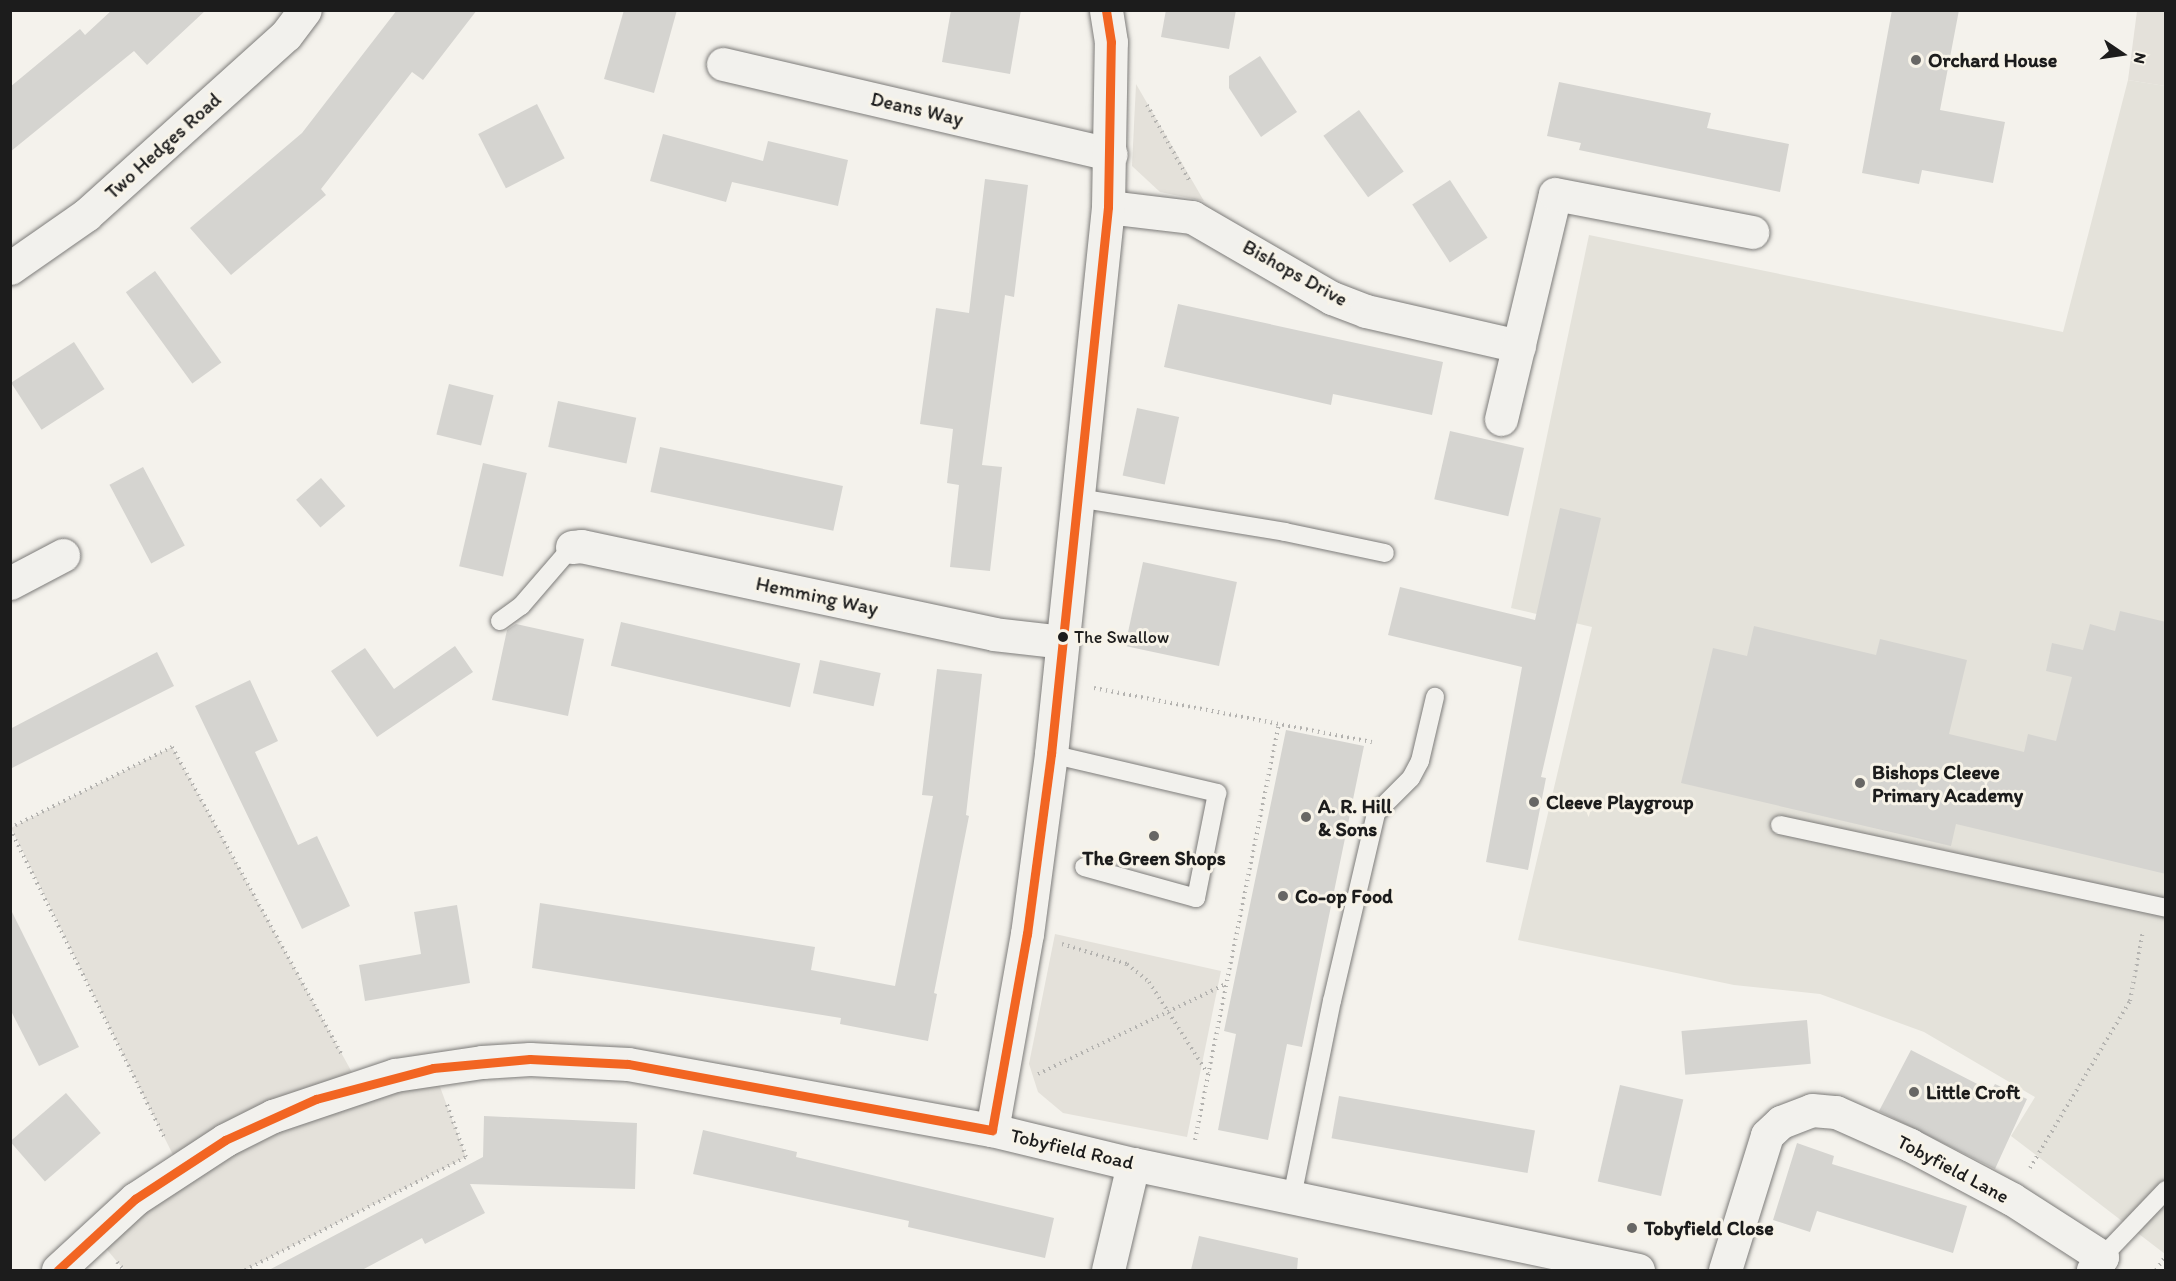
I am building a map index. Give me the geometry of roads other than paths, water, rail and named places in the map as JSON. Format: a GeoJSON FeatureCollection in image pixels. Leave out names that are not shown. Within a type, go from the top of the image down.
{"type":"FeatureCollection","features":[{"type":"Feature","properties":{"kind":"street","name":"Two Hedges Road"},"geometry":{"type":"LineString","coordinates":[[10,268],[86,215],[286,35],[304,10]]}},
{"type":"Feature","properties":{"kind":"street"},"geometry":{"type":"LineString","coordinates":[[992,1130],[1027,934],[1051,754],[1108,207],[1111,154],[1111,42],[1106,10]]}},
{"type":"Feature","properties":{"kind":"street","name":"Deans Way"},"geometry":{"type":"LineString","coordinates":[[723,64],[1111,154]]}},
{"type":"Feature","properties":{"kind":"street"},"geometry":{"type":"LineString","coordinates":[[1501,419],[1555,194],[1752,232]]}},
{"type":"Feature","properties":{"kind":"street","name":"Bishops Drive"},"geometry":{"type":"LineString","coordinates":[[1108,207],[1192,217],[1332,298],[1366,311],[1519,346]]}},
{"type":"Feature","properties":{"kind":"street","name":"Hemming Way"},"geometry":{"type":"LineString","coordinates":[[572,548],[581,546],[994,634],[1063,642]]}},
{"type":"Feature","properties":{"kind":"street"},"geometry":{"type":"LineString","coordinates":[[10,583],[63,555]]}},
{"type":"Feature","properties":{"kind":"street","name":"Tobyfield Road"},"geometry":{"type":"LineString","coordinates":[[58,1270],[127,1206],[179,1168],[273,1116],[359,1085],[433,1068],[530,1059],[628,1064],[992,1130],[1132,1164],[1638,1270]]}},
{"type":"Feature","properties":{"kind":"street","name":"Tobyfield Lane"},"geometry":{"type":"LineString","coordinates":[[1725,1270],[1767,1135],[1794,1115],[1812,1110],[1836,1112],[1910,1144],[2012,1199],[2098,1264]]}},
{"type":"Feature","properties":{"kind":"street"},"geometry":{"type":"LineString","coordinates":[[1108,1270],[1132,1164]]}},
{"type":"Feature","properties":{"kind":"lane"},"geometry":{"type":"LineString","coordinates":[[1078,498],[1285,532],[1385,553]]}},
{"type":"Feature","properties":{"kind":"lane"},"geometry":{"type":"LineString","coordinates":[[500,621],[537,590],[572,548]]}},
{"type":"Feature","properties":{"kind":"lane"},"geometry":{"type":"LineString","coordinates":[[1292,1197],[1376,813],[1411,778],[1420,761],[1435,697]]}},
{"type":"Feature","properties":{"kind":"lane"},"geometry":{"type":"LineString","coordinates":[[1051,754],[1217,793],[1196,898],[1084,867]]}},
{"type":"Feature","properties":{"kind":"lane"},"geometry":{"type":"LineString","coordinates":[[1780,825],[2157,906]]}},
{"type":"Feature","properties":{"kind":"lane"},"geometry":{"type":"LineString","coordinates":[[2098,1264],[2166,1190]]}},
{"type":"Feature","properties":{"kind":"place","name":"Orchard House"},"geometry":{"type":"Point","coordinates":[1916,60]}},
{"type":"Feature","properties":{"kind":"place","name":"The Swallow"},"geometry":{"type":"Point","coordinates":[1063,637]}},
{"type":"Feature","properties":{"kind":"place","name":"Bishops Cleeve Primary Academy"},"geometry":{"type":"Point","coordinates":[1860,783]}},
{"type":"Feature","properties":{"kind":"place","name":"Cleeve Playgroup"},"geometry":{"type":"Point","coordinates":[1534,802]}},
{"type":"Feature","properties":{"kind":"place","name":"A. R. Hill & Sons"},"geometry":{"type":"Point","coordinates":[1306,817]}},
{"type":"Feature","properties":{"kind":"place","name":"The Green Shops"},"geometry":{"type":"Point","coordinates":[1154,836]}},
{"type":"Feature","properties":{"kind":"place","name":"Co-op Food"},"geometry":{"type":"Point","coordinates":[1283,896]}},
{"type":"Feature","properties":{"kind":"place","name":"Little Croft"},"geometry":{"type":"Point","coordinates":[1914,1092]}},
{"type":"Feature","properties":{"kind":"place","name":"Tobyfield Close"},"geometry":{"type":"Point","coordinates":[1632,1228]}}]}
